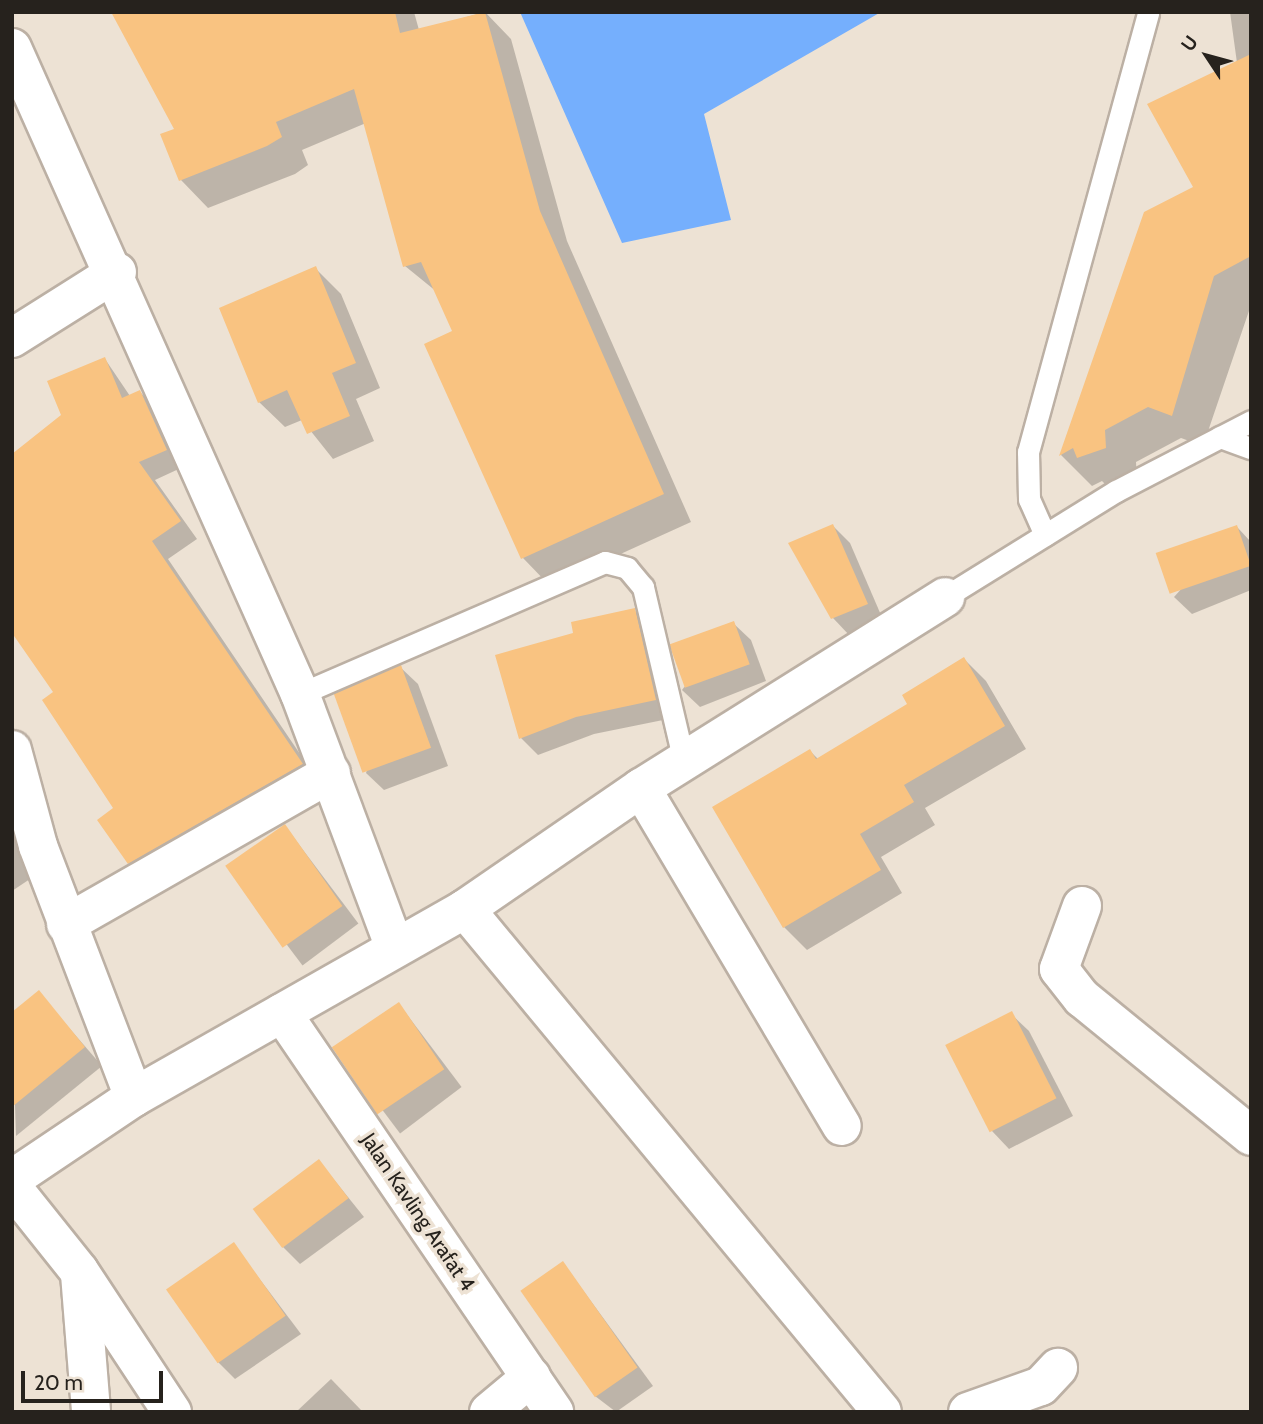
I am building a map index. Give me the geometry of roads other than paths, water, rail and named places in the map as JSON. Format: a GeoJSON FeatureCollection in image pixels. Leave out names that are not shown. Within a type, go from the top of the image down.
{"type":"FeatureCollection","features":[{"type":"Feature","properties":{"kind":"street"},"geometry":{"type":"LineString","coordinates":[[12,48],[117,272],[300,694],[394,948]]}},
{"type":"Feature","properties":{"kind":"street"},"geometry":{"type":"LineString","coordinates":[[12,338],[117,272]]}},
{"type":"Feature","properties":{"kind":"street"},"geometry":{"type":"LineString","coordinates":[[12,1179],[134,1097],[464,909],[641,788],[946,597]]}},
{"type":"Feature","properties":{"kind":"street"},"geometry":{"type":"LineString","coordinates":[[12,750],[25,857],[66,924],[134,1097]]}},
{"type":"Feature","properties":{"kind":"street"},"geometry":{"type":"LineString","coordinates":[[66,924],[331,773]]}},
{"type":"Feature","properties":{"kind":"street"},"geometry":{"type":"LineString","coordinates":[[641,788],[842,1126]]}},
{"type":"Feature","properties":{"kind":"street"},"geometry":{"type":"LineString","coordinates":[[1082,906],[1059,969],[1082,998],[1250,1132]]}},
{"type":"Feature","properties":{"kind":"street"},"geometry":{"type":"LineString","coordinates":[[464,909],[880,1411]]}},
{"type":"Feature","properties":{"kind":"street","name":"Jalan Kavling Arafat 4"},"geometry":{"type":"LineString","coordinates":[[282,1013],[554,1412]]}},
{"type":"Feature","properties":{"kind":"street"},"geometry":{"type":"LineString","coordinates":[[12,1187],[79,1271],[172,1412]]}},
{"type":"Feature","properties":{"kind":"street"},"geometry":{"type":"LineString","coordinates":[[79,1271],[91,1412]]}},
{"type":"Feature","properties":{"kind":"street"},"geometry":{"type":"LineString","coordinates":[[968,1412],[1041,1386],[1058,1368]]}},
{"type":"Feature","properties":{"kind":"street"},"geometry":{"type":"LineString","coordinates":[[489,1412],[531,1377]]}},
{"type":"Feature","properties":{"kind":"lane"},"geometry":{"type":"LineString","coordinates":[[1045,535],[1029,499],[1028,452],[1148,12]]}},
{"type":"Feature","properties":{"kind":"lane"},"geometry":{"type":"LineString","coordinates":[[946,597],[1045,535],[1251,421]]}},
{"type":"Feature","properties":{"kind":"lane"},"geometry":{"type":"LineString","coordinates":[[1220,437],[1251,448]]}},
{"type":"Feature","properties":{"kind":"lane"},"geometry":{"type":"LineString","coordinates":[[300,694],[605,562],[627,568],[643,587],[684,762]]}},
{"type":"Feature","properties":{"kind":"water"},"geometry":{"type":"Polygon","coordinates":[[[520,12],[881,12],[704,114],[731,220],[622,243],[520,12]]]}}]}
